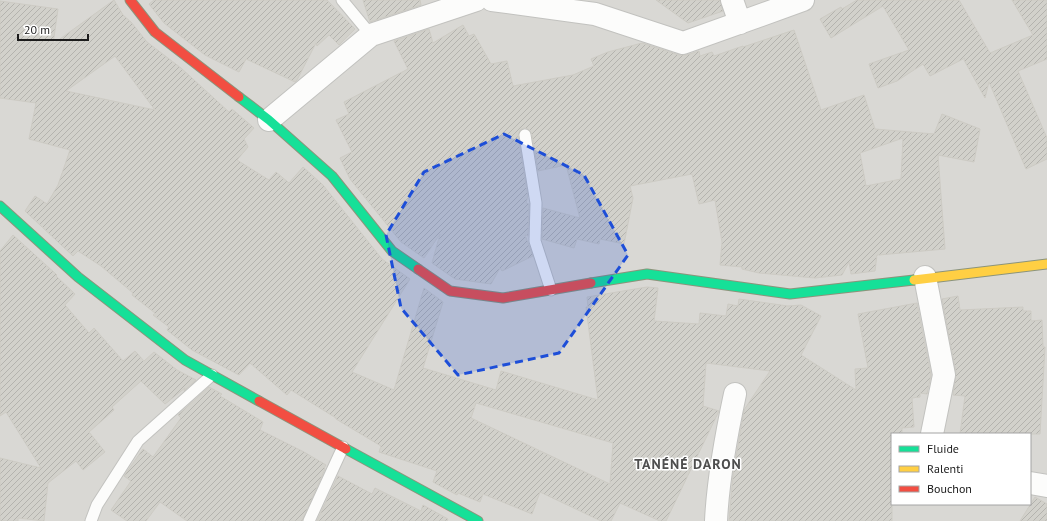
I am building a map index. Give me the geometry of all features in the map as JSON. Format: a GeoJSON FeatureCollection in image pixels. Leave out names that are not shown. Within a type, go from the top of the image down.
{"type":"FeatureCollection","features":[{"type":"Feature","properties":{"kind":"street"},"geometry":{"type":"LineString","coordinates":[[130,0],[155,32],[269,120],[332,176],[392,250],[450,291],[503,298],[647,274],[790,294],[925,277],[1047,264]]}},
{"type":"Feature","properties":{"kind":"street"},"geometry":{"type":"LineString","coordinates":[[269,120],[371,35],[476,0]]}},
{"type":"Feature","properties":{"kind":"street"},"geometry":{"type":"LineString","coordinates":[[492,0],[595,14],[683,43],[803,0]]}},
{"type":"Feature","properties":{"kind":"street"},"geometry":{"type":"LineString","coordinates":[[732,0],[740,23]]}},
{"type":"Feature","properties":{"kind":"street"},"geometry":{"type":"LineString","coordinates":[[0,206],[78,277],[185,360],[478,521]]}},
{"type":"Feature","properties":{"kind":"street"},"geometry":{"type":"LineString","coordinates":[[925,277],[944,375],[932,433]]}},
{"type":"Feature","properties":{"kind":"street"},"geometry":{"type":"LineString","coordinates":[[716,521],[723,450],[735,394]]}},
{"type":"Feature","properties":{"kind":"street"},"geometry":{"type":"LineString","coordinates":[[1031,483],[1047,486]]}},
{"type":"Feature","properties":{"kind":"lane"},"geometry":{"type":"LineString","coordinates":[[342,0],[371,35]]}},
{"type":"Feature","properties":{"kind":"lane"},"geometry":{"type":"LineString","coordinates":[[525,135],[536,203],[535,241],[551,290]]}},
{"type":"Feature","properties":{"kind":"lane"},"geometry":{"type":"LineString","coordinates":[[91,521],[97,505],[138,440],[212,375]]}},
{"type":"Feature","properties":{"kind":"lane"},"geometry":{"type":"LineString","coordinates":[[309,521],[343,447]]}},
{"type":"Feature","properties":{"kind":"highlighted area"},"geometry":{"type":"Polygon","coordinates":[[[504,134],[584,175],[628,255],[559,353],[458,375],[401,308],[386,235],[424,172],[504,134]]]}},
{"type":"Feature","properties":{"kind":"shaded area"},"geometry":{"type":"Polygon","coordinates":[[[0,0],[1047,0],[1047,521],[0,521],[0,0]]]}},
{"type":"Feature","properties":{"kind":"building"},"geometry":{"type":"Polygon","coordinates":[[[114,0],[123,15],[131,22],[147,42],[181,68],[229,112],[232,109],[254,128],[244,139],[248,147],[237,160],[269,180],[276,172],[289,183],[303,167],[323,185],[382,259],[410,279],[352,372],[394,390],[424,288],[443,302],[423,368],[496,390],[501,371],[598,400],[586,307],[588,307],[587,297],[647,287],[658,288],[654,321],[699,324],[700,313],[726,316],[728,304],[738,306],[739,299],[788,306],[801,305],[821,316],[801,355],[856,390],[855,369],[868,368],[858,314],[917,303],[931,375],[927,394],[920,393],[920,397],[912,398],[914,427],[902,428],[902,433],[891,433],[892,521],[729,521],[733,475],[744,410],[770,371],[706,363],[703,406],[719,411],[666,521],[660,521],[620,503],[611,521],[601,521],[540,492],[532,514],[483,494],[480,502],[458,493],[457,495],[433,482],[437,471],[379,452],[381,446],[291,390],[287,395],[250,363],[239,375],[192,350],[167,330],[169,327],[153,315],[155,313],[132,295],[133,293],[101,266],[78,251],[73,256],[25,211],[35,196],[47,204],[58,185],[70,150],[29,139],[36,103],[0,98],[0,1],[58,9],[53,44],[114,0]],[[115,56],[66,91],[155,110],[115,56]],[[476,403],[471,418],[610,484],[613,443],[476,403]]]}},
{"type":"Feature","properties":{"kind":"building"},"geometry":{"type":"Polygon","coordinates":[[[154,0],[327,0],[355,29],[339,45],[329,35],[317,46],[316,43],[295,82],[246,59],[239,72],[205,55],[164,23],[149,4],[154,0]]]}},
{"type":"Feature","properties":{"kind":"building"},"geometry":{"type":"Polygon","coordinates":[[[363,0],[420,0],[421,5],[370,22],[363,0]]]}},
{"type":"Feature","properties":{"kind":"building"},"geometry":{"type":"Polygon","coordinates":[[[656,0],[720,0],[723,11],[688,23],[656,0]]]}},
{"type":"Feature","properties":{"kind":"building"},"geometry":{"type":"Polygon","coordinates":[[[857,0],[959,0],[990,53],[1033,35],[1012,0],[1047,0],[1047,59],[1018,71],[1047,138],[1047,159],[1026,169],[989,82],[985,98],[964,60],[965,58],[930,76],[923,64],[897,81],[878,88],[869,64],[909,50],[883,6],[831,38],[820,19],[857,0]]]}},
{"type":"Feature","properties":{"kind":"building"},"geometry":{"type":"Polygon","coordinates":[[[463,25],[469,36],[474,34],[491,64],[507,61],[513,86],[573,75],[594,66],[591,59],[608,52],[642,43],[679,55],[687,55],[699,51],[700,56],[712,52],[714,56],[794,30],[821,110],[864,95],[875,129],[934,134],[942,114],[980,129],[974,162],[938,155],[945,249],[877,255],[875,271],[851,274],[849,262],[842,275],[815,278],[759,273],[742,269],[742,267],[720,265],[722,242],[715,200],[699,204],[692,174],[630,186],[633,198],[624,244],[600,239],[599,244],[577,239],[574,248],[542,239],[543,208],[580,218],[566,165],[538,171],[532,134],[528,129],[524,128],[520,130],[518,136],[528,196],[526,203],[529,204],[528,236],[525,235],[533,256],[502,271],[500,268],[491,284],[455,279],[432,263],[440,234],[424,258],[401,242],[350,179],[340,158],[352,152],[336,120],[349,114],[344,102],[408,69],[394,41],[429,29],[433,43],[463,25]],[[903,138],[860,153],[866,186],[901,179],[903,138]]]}},
{"type":"Feature","properties":{"kind":"building"},"geometry":{"type":"Polygon","coordinates":[[[13,235],[57,275],[56,276],[75,294],[65,305],[89,333],[94,328],[123,361],[135,351],[144,361],[154,352],[177,370],[196,380],[184,391],[185,388],[165,404],[141,381],[112,407],[114,410],[89,432],[105,452],[83,470],[76,461],[48,483],[44,521],[18,518],[18,521],[0,521],[0,458],[41,468],[6,412],[0,416],[0,251],[13,235]]]}},
{"type":"Feature","properties":{"kind":"building"},"geometry":{"type":"Polygon","coordinates":[[[958,296],[960,310],[1023,307],[1023,311],[1031,311],[1031,321],[1042,320],[1043,347],[1045,347],[1040,434],[960,433],[965,396],[953,395],[956,373],[942,299],[958,296]]]}},
{"type":"Feature","properties":{"kind":"building"},"geometry":{"type":"Polygon","coordinates":[[[209,387],[222,394],[220,396],[263,422],[260,430],[326,465],[302,521],[187,521],[160,502],[146,521],[127,521],[111,510],[131,481],[124,476],[143,449],[153,457],[181,418],[178,415],[209,387]]]}},
{"type":"Feature","properties":{"kind":"building"},"geometry":{"type":"Polygon","coordinates":[[[338,476],[372,494],[375,488],[421,511],[423,505],[448,519],[447,521],[317,521],[338,476]]]}},
{"type":"Feature","properties":{"kind":"building"},"geometry":{"type":"Polygon","coordinates":[[[1035,497],[1047,504],[1047,521],[1020,521],[1035,497]]]}},
{"type":"Feature","properties":{"kind":"traffic: fast"},"geometry":{"type":"LineString","coordinates":[[239,97],[269,120],[332,176],[392,251],[418,269]]}},
{"type":"Feature","properties":{"kind":"traffic: fast"},"geometry":{"type":"LineString","coordinates":[[0,206],[78,277],[185,360],[259,401]]}},
{"type":"Feature","properties":{"kind":"traffic: fast"},"geometry":{"type":"LineString","coordinates":[[591,283],[647,274],[790,294],[914,280]]}},
{"type":"Feature","properties":{"kind":"traffic: fast"},"geometry":{"type":"LineString","coordinates":[[346,449],[478,521]]}},
{"type":"Feature","properties":{"kind":"traffic: slow"},"geometry":{"type":"LineString","coordinates":[[914,280],[1047,264]]}},
{"type":"Feature","properties":{"kind":"traffic: jam"},"geometry":{"type":"LineString","coordinates":[[130,0],[155,32],[239,97]]}},
{"type":"Feature","properties":{"kind":"traffic: jam"},"geometry":{"type":"LineString","coordinates":[[418,269],[450,291],[503,298],[591,283]]}},
{"type":"Feature","properties":{"kind":"traffic: jam"},"geometry":{"type":"LineString","coordinates":[[259,401],[346,449]]}},
{"type":"Feature","properties":{"kind":"district","name":"TANÉNÉ DARON"},"geometry":{"type":"Point","coordinates":[688,464]}}]}
